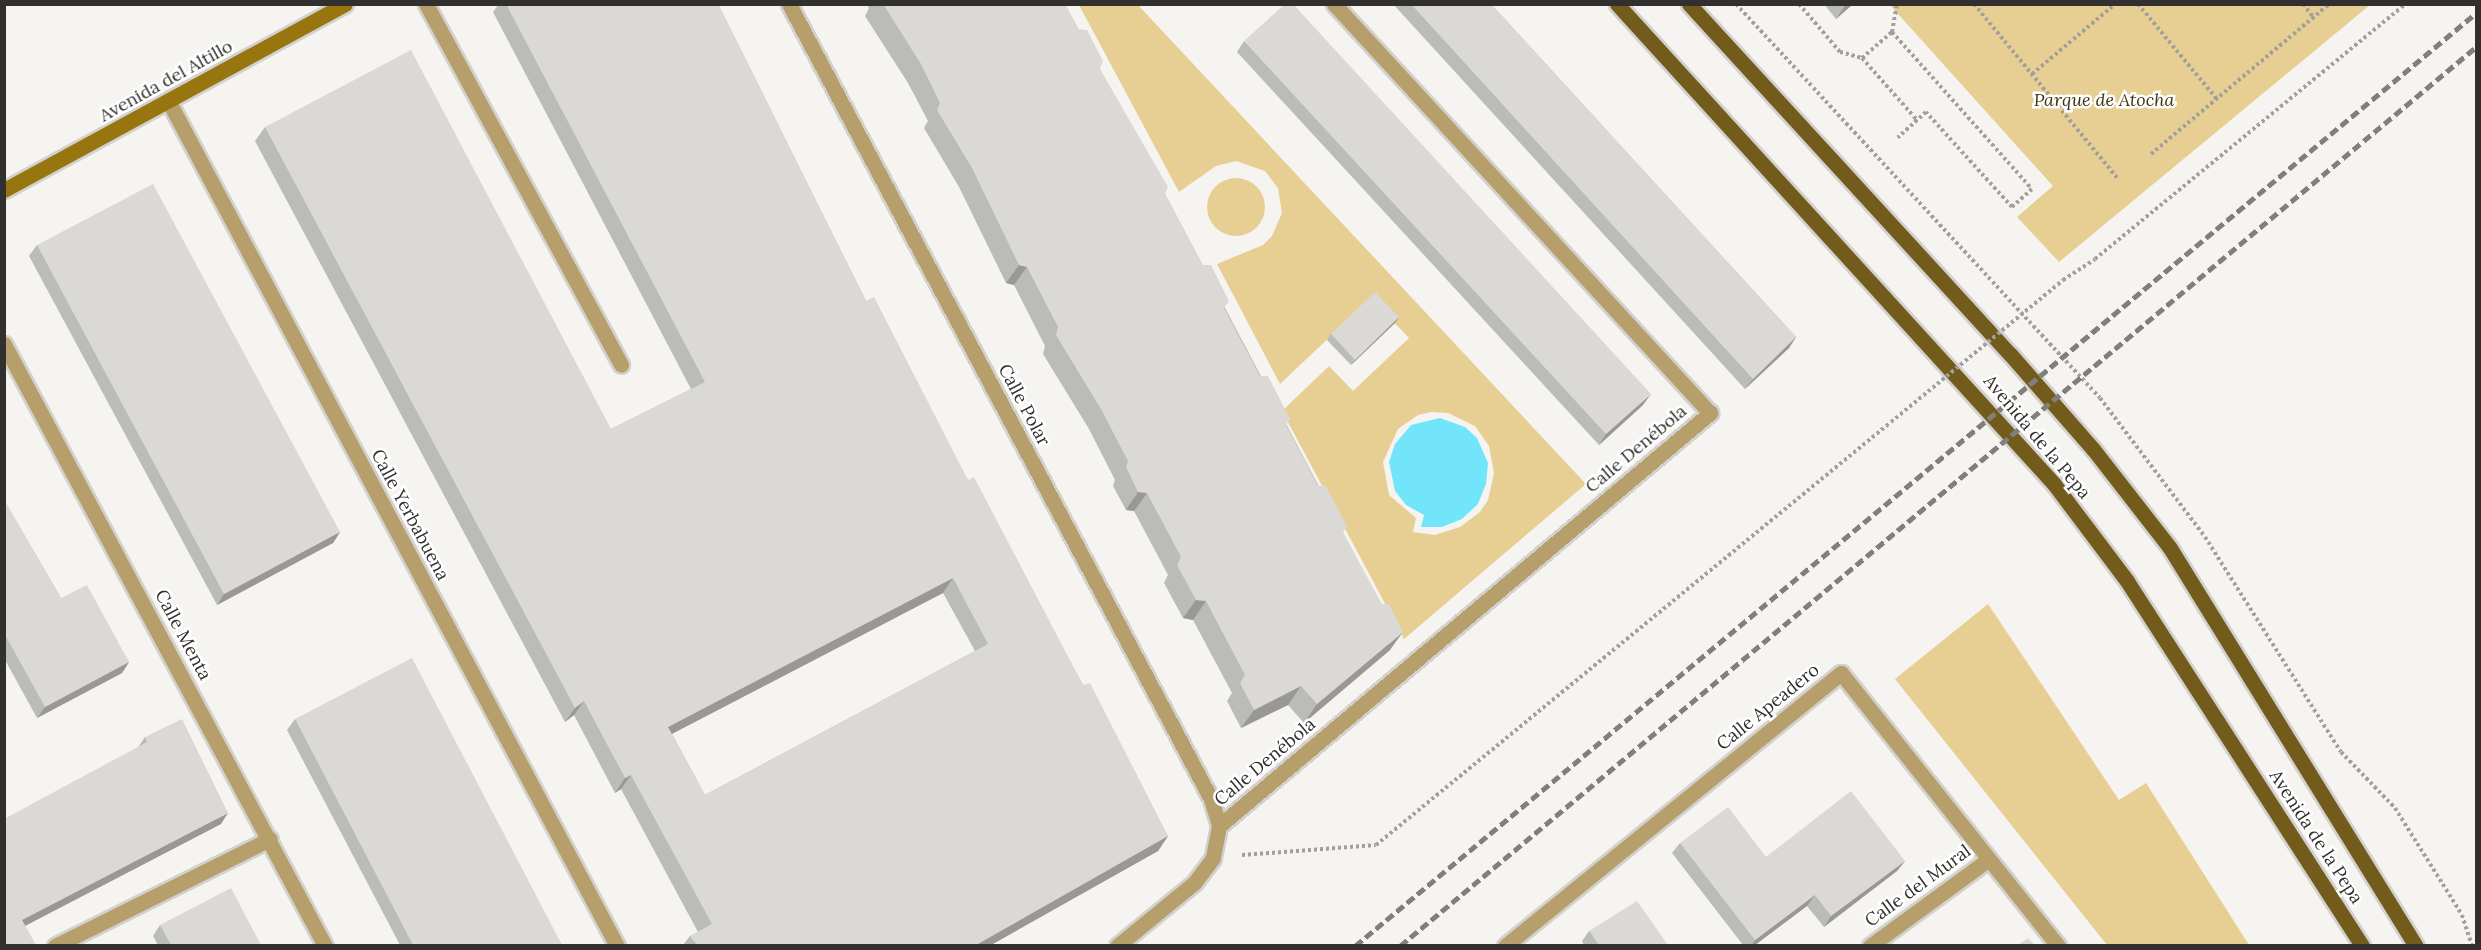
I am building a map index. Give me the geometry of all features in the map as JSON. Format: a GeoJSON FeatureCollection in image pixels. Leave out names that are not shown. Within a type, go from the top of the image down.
{"type":"FeatureCollection","features":[{"type":"Feature","properties":{"kind":"main road","name":"Avenida de la Pepa"},"geometry":{"type":"LineString","coordinates":[[1617,4],[2054,484],[2127,581],[2362,945]]}},
{"type":"Feature","properties":{"kind":"main road","name":"Avenida de la Pepa"},"geometry":{"type":"LineString","coordinates":[[1689,4],[2010,354],[2093,449],[2170,548],[2416,945]]}},
{"type":"Feature","properties":{"kind":"street","name":"Avenida del Altillo"},"geometry":{"type":"LineString","coordinates":[[4,190],[345,4]]}},
{"type":"Feature","properties":{"kind":"street"},"geometry":{"type":"LineString","coordinates":[[426,4],[621,365]]}},
{"type":"Feature","properties":{"kind":"street","name":"Calle Polar"},"geometry":{"type":"LineString","coordinates":[[789,4],[1211,799],[1219,826]]}},
{"type":"Feature","properties":{"kind":"street","name":"Calle Denébola"},"geometry":{"type":"LineString","coordinates":[[1219,826],[1710,413],[1334,4]]}},
{"type":"Feature","properties":{"kind":"street","name":"Calle Yerbabuena"},"geometry":{"type":"LineString","coordinates":[[169,102],[617,945]]}},
{"type":"Feature","properties":{"kind":"street","name":"Calle Menta"},"geometry":{"type":"LineString","coordinates":[[4,344],[325,945]]}},
{"type":"Feature","properties":{"kind":"street","name":"Calle Apeadero"},"geometry":{"type":"LineString","coordinates":[[1505,945],[1840,673],[2058,945]]}},
{"type":"Feature","properties":{"kind":"street"},"geometry":{"type":"LineString","coordinates":[[1117,945],[1194,883],[1213,858],[1219,826]]}},
{"type":"Feature","properties":{"kind":"street"},"geometry":{"type":"LineString","coordinates":[[55,945],[270,839]]}},
{"type":"Feature","properties":{"kind":"street","name":"Calle del Mural"},"geometry":{"type":"LineString","coordinates":[[1870,945],[1989,859]]}},
{"type":"Feature","properties":{"kind":"path"},"geometry":{"type":"LineString","coordinates":[[1799,4],[1840,52],[1862,58],[1917,120]]}},
{"type":"Feature","properties":{"kind":"path"},"geometry":{"type":"LineString","coordinates":[[1862,58],[1892,32],[1897,4]]}},
{"type":"Feature","properties":{"kind":"path"},"geometry":{"type":"LineString","coordinates":[[1974,4],[2119,180]]}},
{"type":"Feature","properties":{"kind":"path"},"geometry":{"type":"LineString","coordinates":[[2032,74],[2115,4]]}},
{"type":"Feature","properties":{"kind":"path"},"geometry":{"type":"LineString","coordinates":[[2138,4],[2217,99]]}},
{"type":"Feature","properties":{"kind":"path"},"geometry":{"type":"LineString","coordinates":[[2303,4],[2313,17]]}},
{"type":"Feature","properties":{"kind":"path"},"geometry":{"type":"LineString","coordinates":[[2151,154],[2329,4]]}},
{"type":"Feature","properties":{"kind":"path"},"geometry":{"type":"LineString","coordinates":[[1213,858],[1376,845],[2063,280],[2095,259],[2405,4]]}},
{"type":"Feature","properties":{"kind":"path"},"geometry":{"type":"LineString","coordinates":[[1892,32],[2032,189],[2012,207],[1926,112],[1898,137]]}},
{"type":"Feature","properties":{"kind":"green space"},"geometry":{"type":"Polygon","coordinates":[[[1079,5],[1138,5],[1586,484],[1404,639],[1282,411],[1329,366],[1353,391],[1409,338],[1371,298],[1280,384],[1217,264],[1263,245],[1272,236],[1282,213],[1278,188],[1265,171],[1236,161],[1216,166],[1179,192],[1079,5]],[[1431,412],[1418,415],[1398,429],[1383,462],[1389,495],[1416,518],[1413,532],[1435,535],[1460,527],[1480,512],[1488,500],[1494,473],[1489,446],[1475,426],[1448,413],[1431,412]]]}},
{"type":"Feature","properties":{"kind":"green space","name":"Parque de Atocha"},"geometry":{"type":"Polygon","coordinates":[[[1890,5],[2370,5],[2059,262],[2017,217],[2053,186],[1890,5]]]}},
{"type":"Feature","properties":{"kind":"green space"},"geometry":{"type":"Polygon","coordinates":[[[1236,178],[1247,180],[1257,186],[1263,196],[1265,207],[1263,218],[1257,228],[1247,234],[1236,236],[1225,234],[1215,228],[1209,218],[1207,207],[1209,196],[1215,186],[1225,180],[1236,178]]]}},
{"type":"Feature","properties":{"kind":"green space"},"geometry":{"type":"Polygon","coordinates":[[[1988,604],[2119,800],[2146,783],[2249,945],[2107,945],[1895,679],[1988,604]]]}},
{"type":"Feature","properties":{"kind":"water"},"geometry":{"type":"Polygon","coordinates":[[[1440,418],[1465,427],[1477,438],[1488,463],[1486,484],[1478,504],[1462,519],[1442,527],[1421,527],[1424,515],[1406,505],[1395,491],[1389,462],[1395,444],[1411,425],[1440,418]]]}},
{"type":"Feature","properties":{"kind":"building"},"geometry":{"type":"Polygon","coordinates":[[[506,4],[718,4],[866,301],[874,297],[968,480],[974,477],[1083,685],[1090,683],[1168,836],[976,945],[697,945],[690,936],[712,924],[631,775],[625,778],[584,701],[575,708],[265,127],[411,50],[611,429],[705,382],[506,4]],[[953,578],[668,727],[705,795],[988,644],[953,578]]]}},
{"type":"Feature","properties":{"kind":"building"},"geometry":{"type":"Polygon","coordinates":[[[883,4],[1065,4],[1078,29],[1087,30],[1103,61],[1100,69],[1168,187],[1165,194],[1203,265],[1211,265],[1229,301],[1224,308],[1260,376],[1268,376],[1290,419],[1286,425],[1318,486],[1325,485],[1347,526],[1343,532],[1382,604],[1389,604],[1403,632],[1317,704],[1301,686],[1254,710],[1240,683],[1245,675],[1206,601],[1196,600],[1177,565],[1181,557],[1147,493],[1138,492],[1126,467],[1128,461],[1102,411],[1056,335],[1058,327],[1027,267],[1019,265],[972,168],[937,110],[940,103],[921,64],[883,4]]]}},
{"type":"Feature","properties":{"kind":"building"},"geometry":{"type":"Polygon","coordinates":[[[1285,4],[1293,4],[1651,394],[1606,434],[1244,41],[1285,4]]]}},
{"type":"Feature","properties":{"kind":"building"},"geometry":{"type":"Polygon","coordinates":[[[1411,4],[1491,4],[1796,337],[1753,379],[1411,4]]]}},
{"type":"Feature","properties":{"kind":"building"},"geometry":{"type":"Polygon","coordinates":[[[153,184],[340,532],[224,594],[37,245],[153,184]]]}},
{"type":"Feature","properties":{"kind":"building"},"geometry":{"type":"Polygon","coordinates":[[[1375,292],[1399,317],[1355,360],[1331,334],[1375,292]]]}},
{"type":"Feature","properties":{"kind":"building"},"geometry":{"type":"Polygon","coordinates":[[[4,500],[61,598],[87,585],[129,662],[45,707],[4,633],[4,500]]]}},
{"type":"Feature","properties":{"kind":"building"},"geometry":{"type":"Polygon","coordinates":[[[412,658],[562,945],[413,945],[295,719],[412,658]]]}},
{"type":"Feature","properties":{"kind":"building"},"geometry":{"type":"Polygon","coordinates":[[[182,719],[228,813],[22,920],[36,945],[4,945],[4,819],[147,742],[145,737],[182,719]]]}},
{"type":"Feature","properties":{"kind":"building"},"geometry":{"type":"Polygon","coordinates":[[[1851,791],[1905,861],[1831,916],[1815,895],[1755,940],[1680,843],[1728,807],[1766,857],[1851,791]]]}},
{"type":"Feature","properties":{"kind":"building"},"geometry":{"type":"Polygon","coordinates":[[[231,888],[261,945],[171,945],[160,925],[231,888]]]}},
{"type":"Feature","properties":{"kind":"building"},"geometry":{"type":"Polygon","coordinates":[[[1637,901],[1668,945],[1599,945],[1589,931],[1637,901]]]}},
{"type":"Feature","properties":{"kind":"building"},"geometry":{"type":"Polygon","coordinates":[[[2028,938],[2034,945],[2018,945],[2028,938]]]}},
{"type":"Feature","properties":{"kind":"railway"},"geometry":{"type":"LineString","coordinates":[[1355,946],[2476,13]]}},
{"type":"Feature","properties":{"kind":"railway"},"geometry":{"type":"LineString","coordinates":[[1400,946],[2476,47]]}}]}
